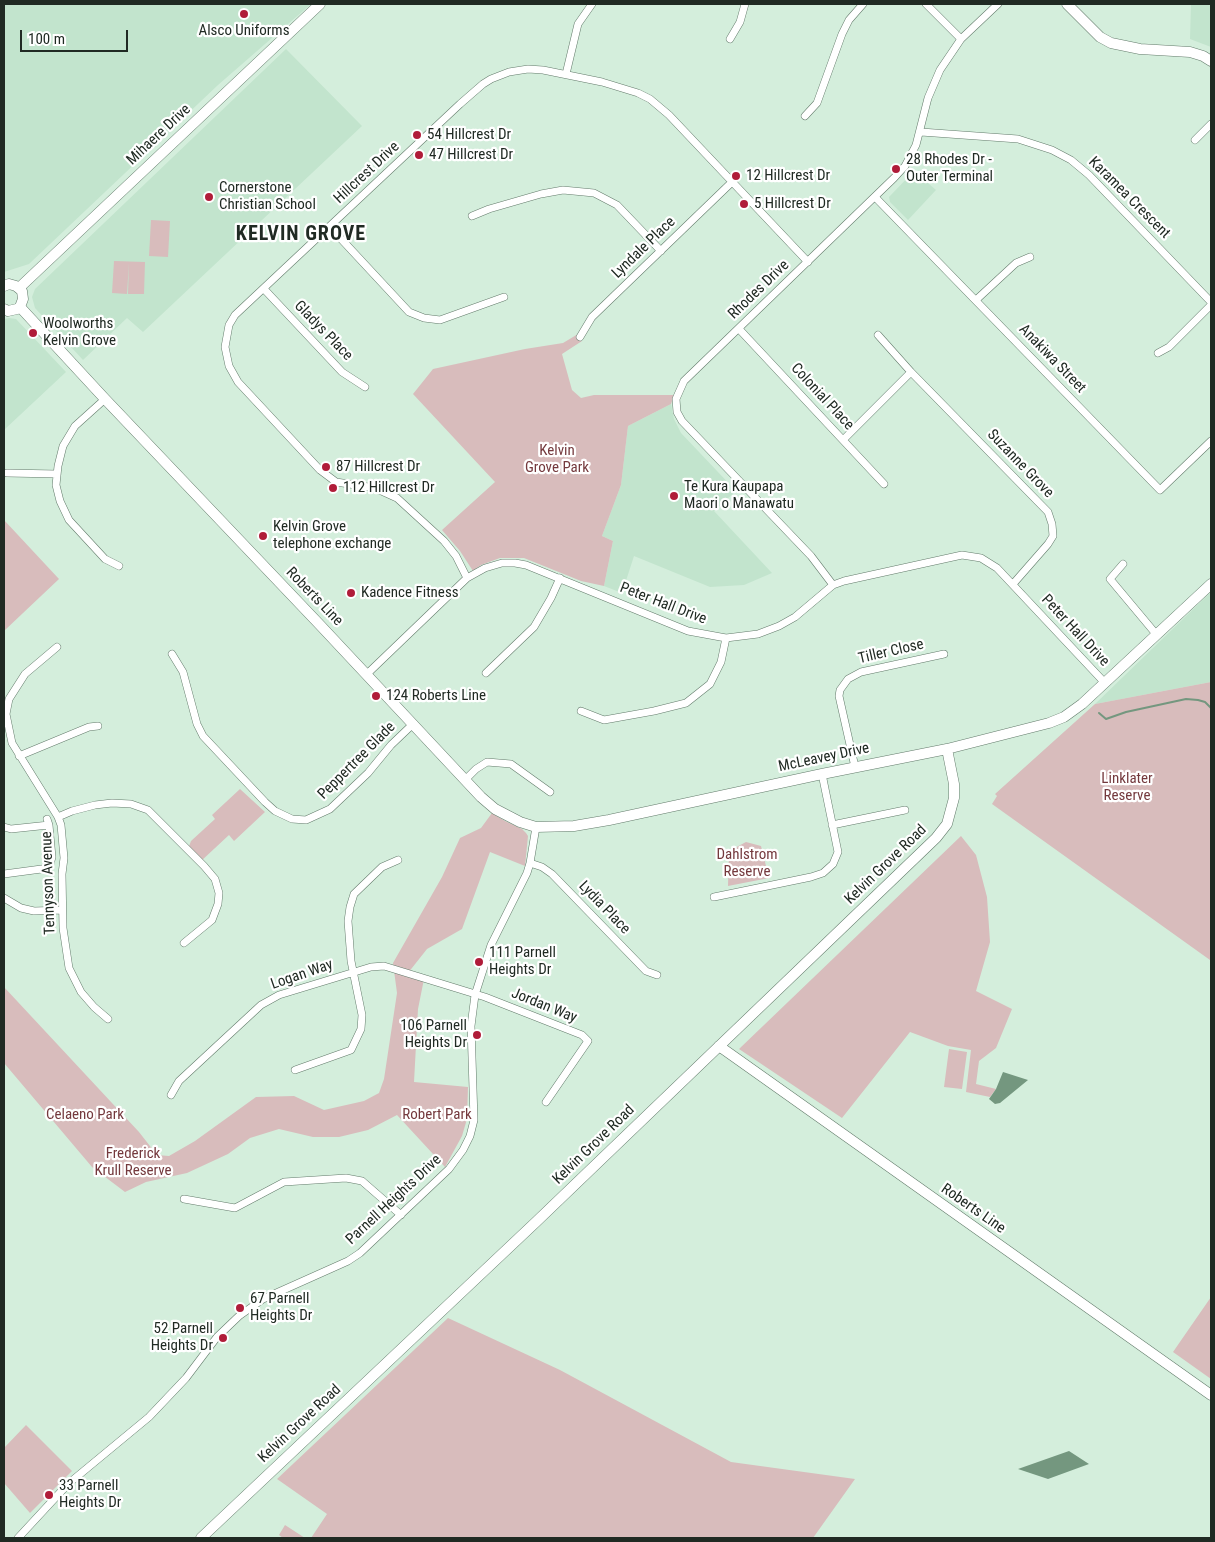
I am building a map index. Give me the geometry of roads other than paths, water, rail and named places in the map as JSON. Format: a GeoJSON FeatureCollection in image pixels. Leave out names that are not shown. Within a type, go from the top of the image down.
{"type":"FeatureCollection","features":[{"type":"Feature","properties":{"kind":"main road","name":"Mihaere Drive"},"geometry":{"type":"LineString","coordinates":[[19,288],[320,4]]}},
{"type":"Feature","properties":{"kind":"main road"},"geometry":{"type":"LineString","coordinates":[[1067,4],[1094,32],[1111,44],[1140,49],[1190,52],[1211,61]]}},
{"type":"Feature","properties":{"kind":"main road"},"geometry":{"type":"LineString","coordinates":[[4,286],[12,284],[19,288],[23,299],[20,307],[13,310],[4,309]]}},
{"type":"Feature","properties":{"kind":"main road","name":"Roberts Line"},"geometry":{"type":"LineString","coordinates":[[20,307],[481,797],[496,809],[520,822],[536,827]]}},
{"type":"Feature","properties":{"kind":"main road"},"geometry":{"type":"LineString","coordinates":[[1105,683],[1211,584]]}},
{"type":"Feature","properties":{"kind":"main road","name":"McLeavey Drive"},"geometry":{"type":"LineString","coordinates":[[536,827],[574,826],[609,820],[947,748],[1050,723],[1074,711],[1105,683]]}},
{"type":"Feature","properties":{"kind":"main road","name":"Kelvin Grove Road"},"geometry":{"type":"LineString","coordinates":[[201,1538],[936,838],[947,824],[952,810],[954,784],[947,748]]}},
{"type":"Feature","properties":{"kind":"main road","name":"Roberts Line"},"geometry":{"type":"LineString","coordinates":[[719,1046],[1211,1395]]}},
{"type":"Feature","properties":{"kind":"street"},"geometry":{"type":"LineString","coordinates":[[566,74],[578,24],[592,4]]}},
{"type":"Feature","properties":{"kind":"street"},"geometry":{"type":"LineString","coordinates":[[730,39],[740,22],[745,4]]}},
{"type":"Feature","properties":{"kind":"street"},"geometry":{"type":"LineString","coordinates":[[805,116],[817,103],[849,20],[863,4]]}},
{"type":"Feature","properties":{"kind":"street"},"geometry":{"type":"LineString","coordinates":[[926,4],[961,39]]}},
{"type":"Feature","properties":{"kind":"street","name":"Rhodes Drive"},"geometry":{"type":"LineString","coordinates":[[833,585],[811,556],[682,421],[676,399],[684,382],[905,166],[911,157],[921,132],[928,98],[940,70],[961,39],[998,4]]}},
{"type":"Feature","properties":{"kind":"street","name":"Hillcrest Drive"},"geometry":{"type":"LineString","coordinates":[[467,578],[448,546],[397,498],[381,490],[336,482],[328,476],[233,376],[226,357],[225,347],[229,325],[235,315],[483,84],[500,75],[528,69],[543,70],[625,87],[650,99],[669,115],[808,262]]}},
{"type":"Feature","properties":{"kind":"street"},"geometry":{"type":"LineString","coordinates":[[1195,140],[1211,124]]}},
{"type":"Feature","properties":{"kind":"street","name":"Karamea Crescent"},"geometry":{"type":"LineString","coordinates":[[921,132],[1018,139],[1052,150],[1071,160],[1089,175],[1211,303]]}},
{"type":"Feature","properties":{"kind":"street","name":"Lyndale Place"},"geometry":{"type":"LineString","coordinates":[[580,337],[592,317],[732,182]]}},
{"type":"Feature","properties":{"kind":"street"},"geometry":{"type":"LineString","coordinates":[[472,216],[489,209],[541,194],[563,190],[594,193],[617,205],[661,250]]}},
{"type":"Feature","properties":{"kind":"street","name":"Anakiwa Street"},"geometry":{"type":"LineString","coordinates":[[875,197],[1160,490],[1211,442]]}},
{"type":"Feature","properties":{"kind":"street"},"geometry":{"type":"LineString","coordinates":[[330,226],[409,312],[424,318],[440,320],[504,297]]}},
{"type":"Feature","properties":{"kind":"street"},"geometry":{"type":"LineString","coordinates":[[976,300],[1016,263],[1030,257]]}},
{"type":"Feature","properties":{"kind":"street","name":"Gladys Place"},"geometry":{"type":"LineString","coordinates":[[264,289],[342,372],[365,387]]}},
{"type":"Feature","properties":{"kind":"street"},"geometry":{"type":"LineString","coordinates":[[1158,353],[1169,347],[1211,303]]}},
{"type":"Feature","properties":{"kind":"street","name":"Colonial Place"},"geometry":{"type":"LineString","coordinates":[[739,329],[884,484]]}},
{"type":"Feature","properties":{"kind":"street","name":"Suzanne Grove"},"geometry":{"type":"LineString","coordinates":[[878,335],[911,372],[1048,512],[1053,536],[1013,584]]}},
{"type":"Feature","properties":{"kind":"street"},"geometry":{"type":"LineString","coordinates":[[843,440],[911,372]]}},
{"type":"Feature","properties":{"kind":"street"},"geometry":{"type":"LineString","coordinates":[[105,399],[75,426],[63,446],[56,485],[60,501],[68,519],[105,559],[119,566]]}},
{"type":"Feature","properties":{"kind":"street"},"geometry":{"type":"LineString","coordinates":[[7,473],[57,474]]}},
{"type":"Feature","properties":{"kind":"street","name":"Peter Hall Drive"},"geometry":{"type":"LineString","coordinates":[[367,674],[467,578],[477,571],[492,565],[515,562],[526,565],[688,631],[726,638],[758,634],[779,626],[795,617],[833,585],[863,576],[962,555],[973,556],[989,562],[1013,584],[1105,683]]}},
{"type":"Feature","properties":{"kind":"street"},"geometry":{"type":"LineString","coordinates":[[1123,564],[1110,579],[1156,634]]}},
{"type":"Feature","properties":{"kind":"street"},"geometry":{"type":"LineString","coordinates":[[486,673],[534,627],[560,578]]}},
{"type":"Feature","properties":{"kind":"street"},"geometry":{"type":"LineString","coordinates":[[581,710],[604,720],[686,703],[710,684],[721,662],[726,638]]}},
{"type":"Feature","properties":{"kind":"street","name":"Tennyson Avenue"},"geometry":{"type":"LineString","coordinates":[[57,647],[25,674],[10,699],[6,714],[8,729],[12,744],[58,817],[62,830],[64,858],[62,910],[69,968],[81,992],[108,1019]]}},
{"type":"Feature","properties":{"kind":"street","name":"Peppertree Glade"},"geometry":{"type":"LineString","coordinates":[[172,654],[183,672],[197,724],[203,736],[265,802],[275,811],[292,819],[306,820],[330,809],[368,773],[391,745],[413,724]]}},
{"type":"Feature","properties":{"kind":"street","name":"Tiller Close"},"geometry":{"type":"LineString","coordinates":[[854,767],[839,696],[840,690],[848,679],[861,672],[944,654]]}},
{"type":"Feature","properties":{"kind":"street"},"geometry":{"type":"LineString","coordinates":[[19,756],[89,727],[98,726]]}},
{"type":"Feature","properties":{"kind":"street"},"geometry":{"type":"LineString","coordinates":[[465,780],[476,769],[487,762],[511,764],[550,792]]}},
{"type":"Feature","properties":{"kind":"street"},"geometry":{"type":"LineString","coordinates":[[714,897],[822,873],[833,864],[838,852],[822,774]]}},
{"type":"Feature","properties":{"kind":"street"},"geometry":{"type":"LineString","coordinates":[[58,817],[72,810],[96,804],[131,804],[148,810],[204,866],[214,880],[219,892],[218,904],[212,920],[184,943]]}},
{"type":"Feature","properties":{"kind":"street"},"geometry":{"type":"LineString","coordinates":[[832,825],[905,810]]}},
{"type":"Feature","properties":{"kind":"street"},"geometry":{"type":"LineString","coordinates":[[4,827],[11,829],[48,822],[52,857],[49,868],[4,874]]}},
{"type":"Feature","properties":{"kind":"street","name":"Parnell Heights Drive"},"geometry":{"type":"LineString","coordinates":[[18,1538],[68,1484],[149,1417],[186,1378],[217,1337],[239,1316],[270,1296],[348,1261],[379,1236],[449,1170],[470,1136],[474,1120],[471,1026],[475,995],[491,945],[530,863],[536,827]]}},
{"type":"Feature","properties":{"kind":"street"},"geometry":{"type":"LineString","coordinates":[[295,1070],[351,1050],[361,1029],[362,1015],[352,973],[348,921],[350,907],[354,894],[382,867],[398,860]]}},
{"type":"Feature","properties":{"kind":"street","name":"Lydia Place"},"geometry":{"type":"LineString","coordinates":[[530,863],[542,867],[552,874],[646,971],[657,975]]}},
{"type":"Feature","properties":{"kind":"street"},"geometry":{"type":"LineString","coordinates":[[4,898],[21,908],[34,911],[62,910]]}},
{"type":"Feature","properties":{"kind":"street","name":"Logan Way"},"geometry":{"type":"LineString","coordinates":[[171,1095],[179,1081],[261,1005],[279,995],[372,967],[384,966],[475,995]]}},
{"type":"Feature","properties":{"kind":"street","name":"Jordan Way"},"geometry":{"type":"LineString","coordinates":[[475,995],[582,1035],[588,1042],[546,1102]]}},
{"type":"Feature","properties":{"kind":"street"},"geometry":{"type":"LineString","coordinates":[[184,1200],[235,1208],[284,1182],[346,1178],[362,1182],[401,1215]]}},
{"type":"Feature","properties":{"kind":"waterway"},"geometry":{"type":"LineString","coordinates":[[1099,713],[1106,719],[1126,712],[1186,699],[1205,702],[1211,708]]}},
{"type":"Feature","properties":{"kind":"place","name":"Alsco Uniforms"},"geometry":{"type":"Point","coordinates":[244,14]}},
{"type":"Feature","properties":{"kind":"place","name":"54 Hillcrest Dr"},"geometry":{"type":"Point","coordinates":[417,135]}},
{"type":"Feature","properties":{"kind":"place","name":"47 Hillcrest Dr"},"geometry":{"type":"Point","coordinates":[419,155]}},
{"type":"Feature","properties":{"kind":"place","name":"28 Rhodes Dr - Outer Terminal"},"geometry":{"type":"Point","coordinates":[896,169]}},
{"type":"Feature","properties":{"kind":"place","name":"12 Hillcrest Dr"},"geometry":{"type":"Point","coordinates":[736,176]}},
{"type":"Feature","properties":{"kind":"place","name":"Cornerstone Christian School"},"geometry":{"type":"Point","coordinates":[209,197]}},
{"type":"Feature","properties":{"kind":"place","name":"5 Hillcrest Dr"},"geometry":{"type":"Point","coordinates":[744,204]}},
{"type":"Feature","properties":{"kind":"place","name":"Woolworths Kelvin Grove"},"geometry":{"type":"Point","coordinates":[33,333]}},
{"type":"Feature","properties":{"kind":"place","name":"87 Hillcrest Dr"},"geometry":{"type":"Point","coordinates":[326,467]}},
{"type":"Feature","properties":{"kind":"place","name":"112 Hillcrest Dr"},"geometry":{"type":"Point","coordinates":[333,488]}},
{"type":"Feature","properties":{"kind":"place","name":"Te Kura Kaupapa Maori o Manawatu"},"geometry":{"type":"Point","coordinates":[674,496]}},
{"type":"Feature","properties":{"kind":"place","name":"Kelvin Grove telephone exchange"},"geometry":{"type":"Point","coordinates":[263,536]}},
{"type":"Feature","properties":{"kind":"place","name":"Kadence Fitness"},"geometry":{"type":"Point","coordinates":[351,593]}},
{"type":"Feature","properties":{"kind":"place","name":"124 Roberts Line"},"geometry":{"type":"Point","coordinates":[376,696]}},
{"type":"Feature","properties":{"kind":"place","name":"111 Parnell Heights Dr"},"geometry":{"type":"Point","coordinates":[479,962]}},
{"type":"Feature","properties":{"kind":"place","name":"106 Parnell Heights Dr"},"geometry":{"type":"Point","coordinates":[477,1035]}},
{"type":"Feature","properties":{"kind":"place","name":"67 Parnell Heights Dr"},"geometry":{"type":"Point","coordinates":[240,1308]}},
{"type":"Feature","properties":{"kind":"place","name":"52 Parnell Heights Dr"},"geometry":{"type":"Point","coordinates":[223,1338]}},
{"type":"Feature","properties":{"kind":"place","name":"33 Parnell Heights Dr"},"geometry":{"type":"Point","coordinates":[49,1495]}},
{"type":"Feature","properties":{"kind":"district","name":"KELVIN GROVE"},"geometry":{"type":"Point","coordinates":[301,235]}},
{"type":"Feature","properties":{"kind":"park label","name":"Kelvin Grove Park"},"geometry":{"type":"Point","coordinates":[557,460]}},
{"type":"Feature","properties":{"kind":"park label","name":"Linklater Reserve"},"geometry":{"type":"Point","coordinates":[1127,788]}},
{"type":"Feature","properties":{"kind":"park label","name":"Dahlstrom Reserve"},"geometry":{"type":"Point","coordinates":[747,864]}},
{"type":"Feature","properties":{"kind":"park label","name":"Celaeno Park"},"geometry":{"type":"Point","coordinates":[85,1115]}},
{"type":"Feature","properties":{"kind":"park label","name":"Robert Park"},"geometry":{"type":"Point","coordinates":[437,1115]}},
{"type":"Feature","properties":{"kind":"park label","name":"Frederick Krull Reserve"},"geometry":{"type":"Point","coordinates":[133,1162]}}]}
